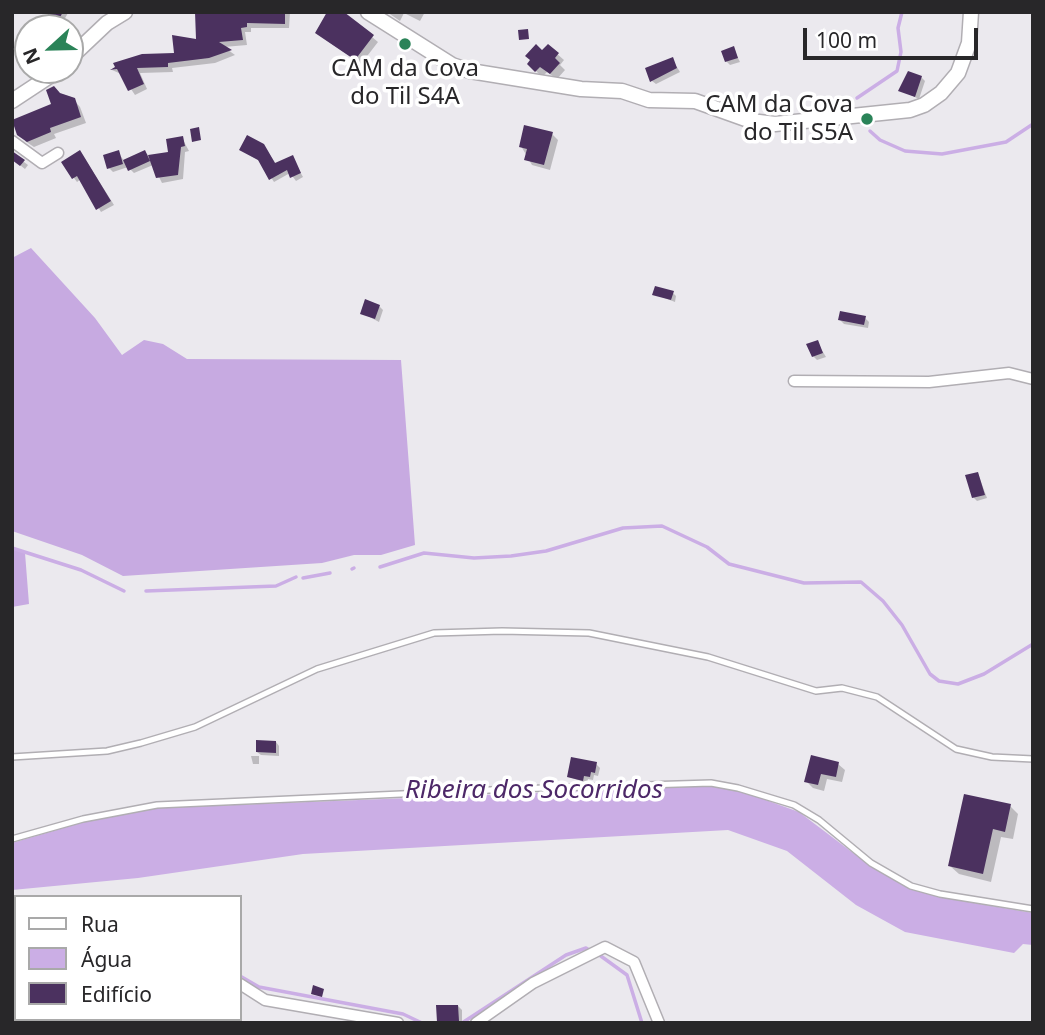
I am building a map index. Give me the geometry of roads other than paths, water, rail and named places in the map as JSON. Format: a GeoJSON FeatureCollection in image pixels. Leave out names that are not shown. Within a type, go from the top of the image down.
{"type":"FeatureCollection","features":[{"type":"Feature","properties":{"kind":"street"},"geometry":{"type":"LineString","coordinates":[[84,45],[107,23],[125,12]]}},
{"type":"Feature","properties":{"kind":"street"},"geometry":{"type":"LineString","coordinates":[[368,12],[452,65],[470,71],[581,89],[622,91],[649,100],[695,101],[751,121],[775,124],[887,113],[924,105],[941,93],[958,73],[969,43],[971,12]]}},
{"type":"Feature","properties":{"kind":"street"},"geometry":{"type":"LineString","coordinates":[[12,101],[38,84]]}},
{"type":"Feature","properties":{"kind":"street"},"geometry":{"type":"LineString","coordinates":[[12,141],[42,163],[58,153]]}},
{"type":"Feature","properties":{"kind":"street"},"geometry":{"type":"LineString","coordinates":[[794,381],[929,382],[1009,373],[1033,379]]}},
{"type":"Feature","properties":{"kind":"street"},"geometry":{"type":"LineString","coordinates":[[476,1023],[533,983],[605,947],[634,962],[659,1023]]}},
{"type":"Feature","properties":{"kind":"street"},"geometry":{"type":"LineString","coordinates":[[242,985],[265,1000],[398,1023]]}},
{"type":"Feature","properties":{"kind":"lane"},"geometry":{"type":"LineString","coordinates":[[12,757],[107,751],[141,743],[195,727],[317,669],[434,633],[502,631],[589,634],[708,657],[816,691],[842,688],[877,697],[956,749],[992,757],[1033,759]]}},
{"type":"Feature","properties":{"kind":"lane"},"geometry":{"type":"LineString","coordinates":[[12,839],[83,819],[157,805],[499,789],[711,783],[794,805],[819,820],[871,863],[911,886],[940,894],[1033,909]]}},
{"type":"Feature","properties":{"kind":"water"},"geometry":{"type":"Polygon","coordinates":[[[712,786],[738,790],[799,812],[869,865],[908,888],[939,897],[1033,913],[1033,945],[1023,944],[1014,953],[905,932],[856,905],[787,851],[728,830],[303,854],[138,878],[12,890],[12,843],[84,822],[157,808],[712,786]]]}},
{"type":"Feature","properties":{"kind":"waterway"},"geometry":{"type":"LineString","coordinates":[[857,98],[897,71],[901,52],[898,28],[902,12]]}},
{"type":"Feature","properties":{"kind":"waterway"},"geometry":{"type":"LineString","coordinates":[[870,131],[880,140],[905,151],[942,154],[1006,142],[1033,124]]}},
{"type":"Feature","properties":{"kind":"waterway"},"geometry":{"type":"LineString","coordinates":[[380,567],[424,553],[474,558],[546,551],[623,528],[662,526],[707,547],[729,564],[804,583],[861,582],[883,601],[902,625],[930,674],[939,681],[958,684],[984,674],[1033,644]]}},
{"type":"Feature","properties":{"kind":"waterway"},"geometry":{"type":"LineString","coordinates":[[12,548],[81,570],[124,591]]}},
{"type":"Feature","properties":{"kind":"waterway"},"geometry":{"type":"LineString","coordinates":[[303,578],[330,573]]}},
{"type":"Feature","properties":{"kind":"waterway"},"geometry":{"type":"LineString","coordinates":[[146,591],[276,586],[296,577]]}},
{"type":"Feature","properties":{"kind":"waterway"},"geometry":{"type":"LineString","coordinates":[[462,1023],[566,955],[586,948],[591,951]]}},
{"type":"Feature","properties":{"kind":"waterway"},"geometry":{"type":"LineString","coordinates":[[598,954],[627,975],[642,1023]]}},
{"type":"Feature","properties":{"kind":"waterway"},"geometry":{"type":"LineString","coordinates":[[242,977],[259,987],[403,1014],[422,1023]]}},
{"type":"Feature","properties":{"kind":"place","name":"CAM da Cova do Til S4A"},"geometry":{"type":"Point","coordinates":[405,44]}},
{"type":"Feature","properties":{"kind":"place","name":"CAM da Cova do Til S5A"},"geometry":{"type":"Point","coordinates":[867,119]}},
{"type":"Feature","properties":{"kind":"water label","name":"Ribeira dos Socorridos"},"geometry":{"type":"Point","coordinates":[534,791]}}]}
